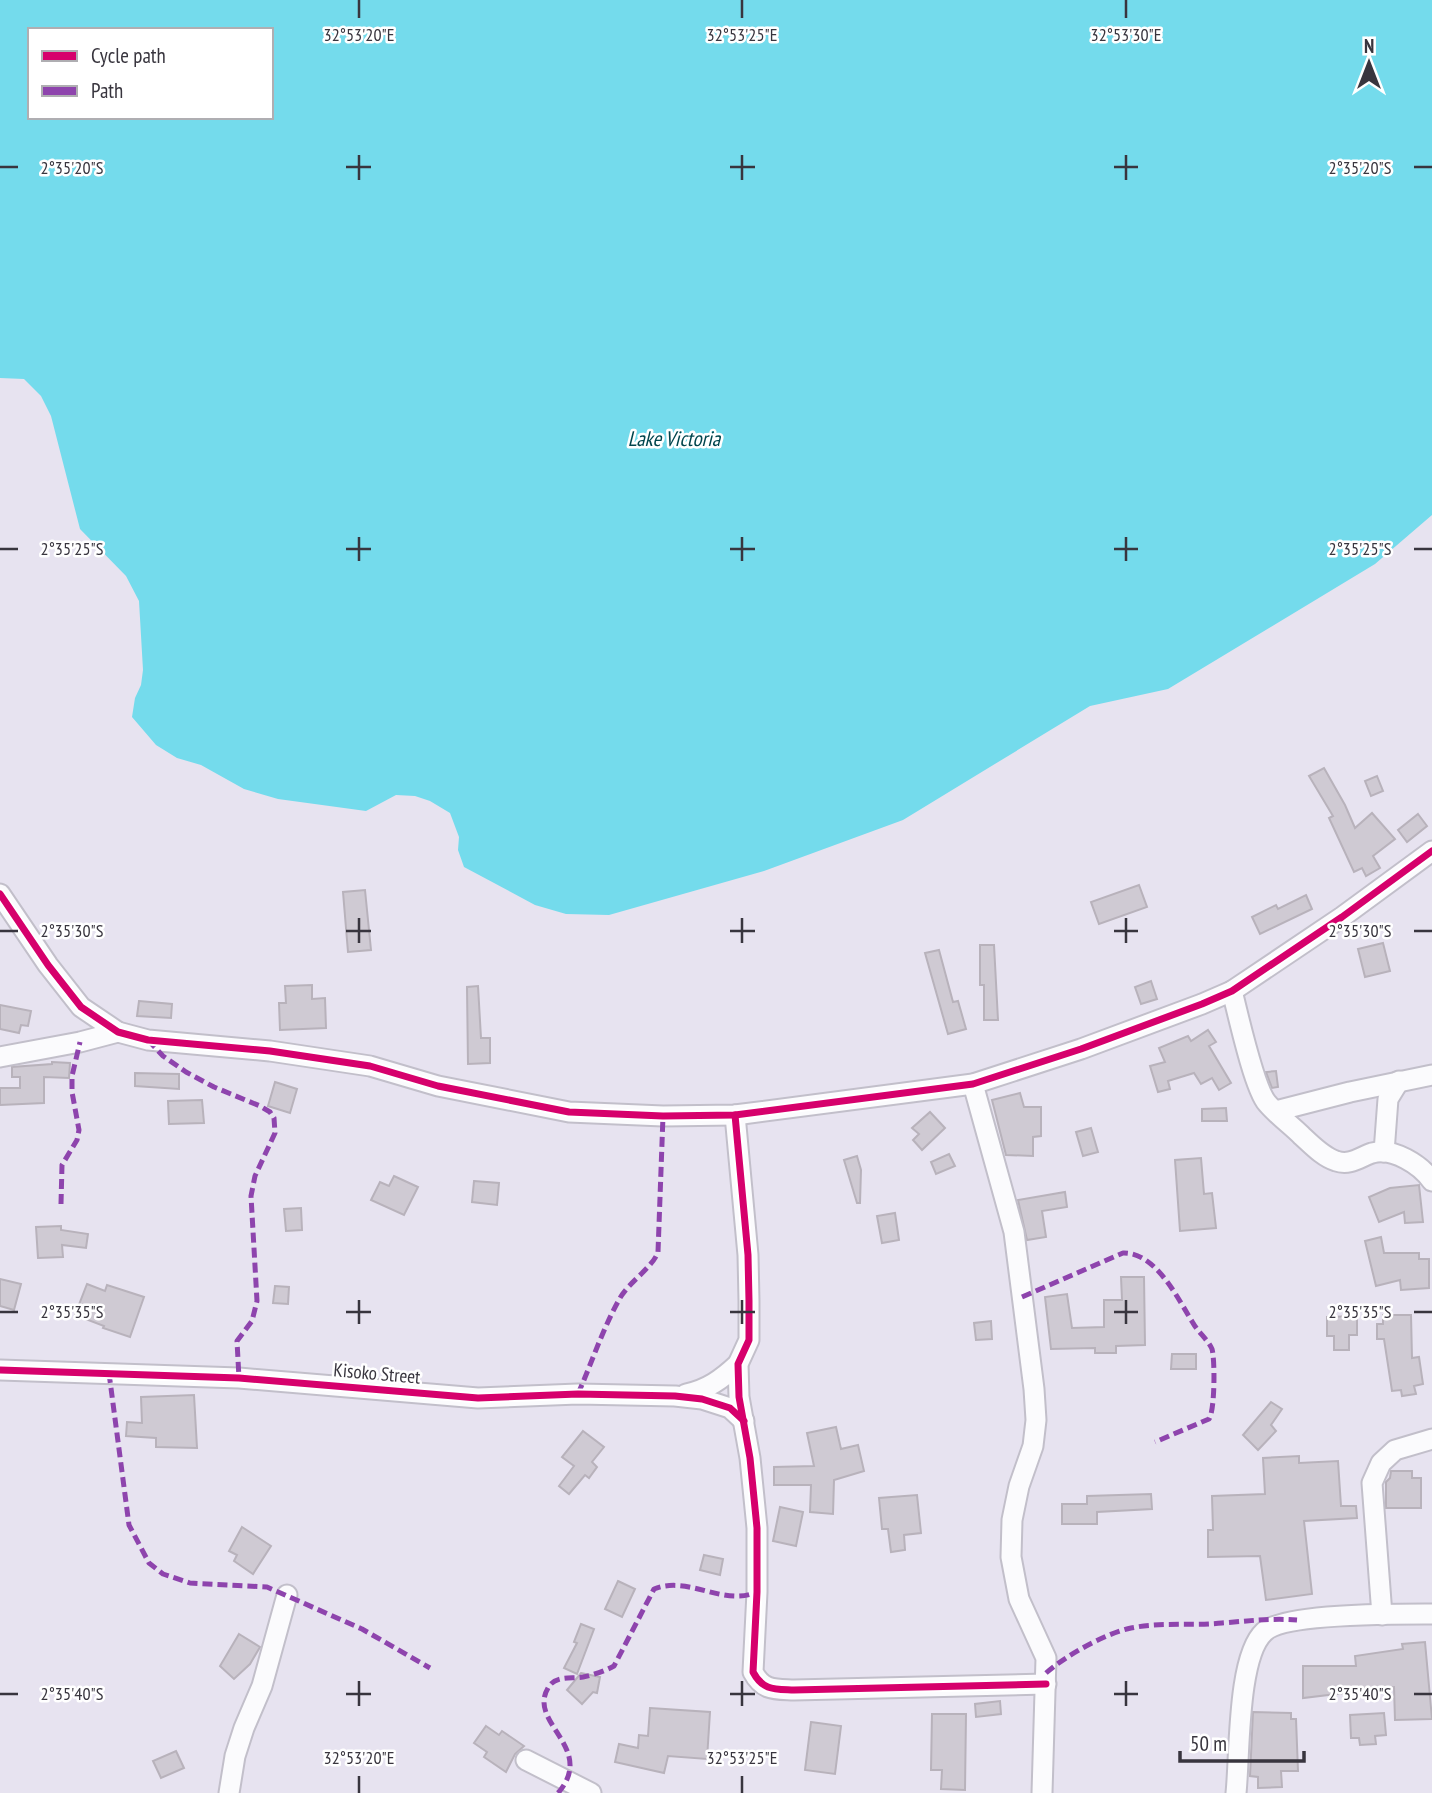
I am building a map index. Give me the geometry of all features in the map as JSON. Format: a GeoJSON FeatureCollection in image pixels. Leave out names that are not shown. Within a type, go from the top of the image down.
{"type":"FeatureCollection","features":[{"type":"Feature","properties":{"kind":"street"},"geometry":{"type":"LineString","coordinates":[[0,894],[80,1007],[118,1032],[148,1040],[270,1051],[370,1066],[438,1086],[569,1112],[663,1116],[734,1115],[974,1084],[1081,1049],[1231,991],[1342,917],[1432,851]]}},
{"type":"Feature","properties":{"kind":"street"},"geometry":{"type":"LineString","coordinates":[[1231,991],[1260,1094],[1267,1104],[1325,1156],[1337,1162],[1354,1161],[1373,1153],[1384,1152],[1397,1155],[1419,1167],[1432,1181]]}},
{"type":"Feature","properties":{"kind":"street"},"geometry":{"type":"LineString","coordinates":[[0,1057],[118,1032]]}},
{"type":"Feature","properties":{"kind":"street"},"geometry":{"type":"LineString","coordinates":[[1276,1111],[1432,1075]]}},
{"type":"Feature","properties":{"kind":"street"},"geometry":{"type":"LineString","coordinates":[[1384,1152],[1388,1099],[1399,1082]]}},
{"type":"Feature","properties":{"kind":"street"},"geometry":{"type":"LineString","coordinates":[[974,1084],[1014,1232],[1034,1389],[1036,1420],[1033,1446],[1019,1486],[1012,1520],[1010,1557],[1019,1599],[1046,1658],[1042,1793]]}},
{"type":"Feature","properties":{"kind":"street"},"geometry":{"type":"LineString","coordinates":[[734,1115],[747,1255],[749,1340],[738,1364],[739,1396],[757,1528],[753,1672],[759,1683],[773,1689],[794,1690],[1046,1684]]}},
{"type":"Feature","properties":{"kind":"street","name":"Kisoko Street"},"geometry":{"type":"LineString","coordinates":[[675,1396],[701,1391],[723,1378],[738,1364]]}},
{"type":"Feature","properties":{"kind":"street","name":"Kisoko Street"},"geometry":{"type":"LineString","coordinates":[[0,1370],[239,1378],[478,1398],[578,1394],[675,1396],[702,1399],[730,1408],[744,1421]]}},
{"type":"Feature","properties":{"kind":"street"},"geometry":{"type":"LineString","coordinates":[[1382,1615],[1372,1483],[1381,1463],[1395,1450],[1432,1439]]}},
{"type":"Feature","properties":{"kind":"street"},"geometry":{"type":"LineString","coordinates":[[229,1793],[235,1756],[262,1686],[287,1595]]}},
{"type":"Feature","properties":{"kind":"street"},"geometry":{"type":"LineString","coordinates":[[1236,1793],[1247,1673],[1254,1647],[1264,1631],[1279,1623],[1297,1620],[1432,1615]]}},
{"type":"Feature","properties":{"kind":"street"},"geometry":{"type":"LineString","coordinates":[[526,1760],[591,1793]]}},
{"type":"Feature","properties":{"kind":"water","name":"Lake Victoria"},"geometry":{"type":"Polygon","coordinates":[[[0,0],[1432,0],[1432,515],[1375,564],[1168,689],[1090,706],[903,820],[764,871],[609,915],[566,914],[535,905],[464,867],[458,850],[459,837],[450,813],[430,801],[415,796],[396,795],[366,811],[278,799],[244,789],[201,765],[177,758],[156,745],[132,717],[143,670],[139,601],[126,576],[80,529],[51,416],[41,396],[24,379],[0,378],[0,0]]]}},
{"type":"Feature","properties":{"kind":"building"},"geometry":{"type":"Polygon","coordinates":[[[1324,768],[1355,828],[1372,813],[1395,839],[1373,856],[1380,868],[1366,876],[1362,868],[1354,872],[1329,818],[1333,816],[1309,776],[1324,768]]]}},
{"type":"Feature","properties":{"kind":"building"},"geometry":{"type":"Polygon","coordinates":[[[1377,776],[1383,791],[1371,796],[1365,781],[1377,776]]]}},
{"type":"Feature","properties":{"kind":"building"},"geometry":{"type":"Polygon","coordinates":[[[1418,814],[1427,826],[1407,842],[1398,830],[1418,814]]]}},
{"type":"Feature","properties":{"kind":"building"},"geometry":{"type":"Polygon","coordinates":[[[1139,885],[1147,907],[1099,924],[1091,902],[1139,885]]]}},
{"type":"Feature","properties":{"kind":"building"},"geometry":{"type":"Polygon","coordinates":[[[365,890],[371,950],[348,952],[343,892],[365,890]]]}},
{"type":"Feature","properties":{"kind":"building"},"geometry":{"type":"Polygon","coordinates":[[[1306,895],[1312,909],[1260,934],[1252,917],[1276,905],[1278,909],[1306,895]]]}},
{"type":"Feature","properties":{"kind":"building"},"geometry":{"type":"Polygon","coordinates":[[[1383,943],[1390,971],[1365,977],[1358,949],[1383,943]]]}},
{"type":"Feature","properties":{"kind":"building"},"geometry":{"type":"Polygon","coordinates":[[[980,945],[994,945],[998,1020],[984,1020],[984,985],[980,985],[980,945]]]}},
{"type":"Feature","properties":{"kind":"building"},"geometry":{"type":"Polygon","coordinates":[[[939,950],[953,1002],[958,1001],[966,1029],[948,1034],[925,953],[939,950]]]}},
{"type":"Feature","properties":{"kind":"building"},"geometry":{"type":"Polygon","coordinates":[[[1151,981],[1157,999],[1141,1004],[1135,987],[1151,981]]]}},
{"type":"Feature","properties":{"kind":"building"},"geometry":{"type":"Polygon","coordinates":[[[312,985],[312,999],[325,998],[326,1028],[280,1030],[279,1003],[286,1003],[285,986],[312,985]]]}},
{"type":"Feature","properties":{"kind":"building"},"geometry":{"type":"Polygon","coordinates":[[[478,986],[481,1038],[490,1038],[490,1063],[468,1064],[467,987],[478,986]]]}},
{"type":"Feature","properties":{"kind":"building"},"geometry":{"type":"Polygon","coordinates":[[[139,1001],[172,1004],[171,1018],[137,1016],[139,1001]]]}},
{"type":"Feature","properties":{"kind":"building"},"geometry":{"type":"Polygon","coordinates":[[[0,1005],[31,1011],[28,1026],[21,1025],[19,1033],[0,1029],[0,1005]]]}},
{"type":"Feature","properties":{"kind":"building"},"geometry":{"type":"Polygon","coordinates":[[[1208,1030],[1216,1042],[1209,1046],[1231,1083],[1219,1090],[1212,1078],[1201,1084],[1194,1073],[1168,1081],[1170,1089],[1158,1092],[1150,1066],[1165,1062],[1159,1048],[1188,1036],[1191,1041],[1208,1030]]]}},
{"type":"Feature","properties":{"kind":"building"},"geometry":{"type":"Polygon","coordinates":[[[52,1062],[70,1063],[69,1078],[44,1077],[44,1103],[0,1105],[0,1088],[20,1088],[20,1077],[12,1077],[12,1067],[52,1062]]]}},
{"type":"Feature","properties":{"kind":"building"},"geometry":{"type":"Polygon","coordinates":[[[1276,1071],[1278,1087],[1272,1088],[1266,1072],[1276,1071]]]}},
{"type":"Feature","properties":{"kind":"building"},"geometry":{"type":"Polygon","coordinates":[[[135,1073],[179,1074],[179,1089],[135,1086],[135,1073]]]}},
{"type":"Feature","properties":{"kind":"building"},"geometry":{"type":"Polygon","coordinates":[[[275,1082],[297,1089],[290,1113],[268,1106],[275,1082]]]}},
{"type":"Feature","properties":{"kind":"building"},"geometry":{"type":"Polygon","coordinates":[[[1020,1093],[1024,1107],[1041,1107],[1041,1136],[1033,1137],[1033,1156],[1006,1155],[992,1100],[1020,1093]]]}},
{"type":"Feature","properties":{"kind":"building"},"geometry":{"type":"Polygon","coordinates":[[[202,1100],[204,1123],[169,1124],[168,1101],[202,1100]]]}},
{"type":"Feature","properties":{"kind":"building"},"geometry":{"type":"Polygon","coordinates":[[[1226,1108],[1227,1121],[1202,1121],[1202,1109],[1226,1108]]]}},
{"type":"Feature","properties":{"kind":"building"},"geometry":{"type":"Polygon","coordinates":[[[930,1112],[945,1128],[922,1150],[913,1140],[919,1134],[912,1128],[930,1112]]]}},
{"type":"Feature","properties":{"kind":"building"},"geometry":{"type":"Polygon","coordinates":[[[1091,1128],[1098,1152],[1083,1156],[1076,1132],[1091,1128]]]}},
{"type":"Feature","properties":{"kind":"building"},"geometry":{"type":"Polygon","coordinates":[[[949,1154],[955,1166],[936,1174],[931,1162],[949,1154]]]}},
{"type":"Feature","properties":{"kind":"building"},"geometry":{"type":"Polygon","coordinates":[[[857,1156],[861,1170],[860,1203],[857,1203],[844,1160],[857,1156]]]}},
{"type":"Feature","properties":{"kind":"building"},"geometry":{"type":"Polygon","coordinates":[[[1201,1158],[1204,1194],[1212,1193],[1216,1228],[1180,1231],[1175,1160],[1201,1158]]]}},
{"type":"Feature","properties":{"kind":"building"},"geometry":{"type":"Polygon","coordinates":[[[394,1176],[418,1187],[404,1215],[371,1200],[380,1182],[389,1186],[394,1176]]]}},
{"type":"Feature","properties":{"kind":"building"},"geometry":{"type":"Polygon","coordinates":[[[474,1181],[499,1183],[497,1205],[472,1202],[474,1181]]]}},
{"type":"Feature","properties":{"kind":"building"},"geometry":{"type":"Polygon","coordinates":[[[1419,1185],[1423,1222],[1405,1223],[1404,1212],[1379,1222],[1369,1197],[1390,1188],[1419,1185]]]}},
{"type":"Feature","properties":{"kind":"building"},"geometry":{"type":"Polygon","coordinates":[[[1065,1192],[1067,1207],[1042,1211],[1046,1237],[1027,1240],[1018,1200],[1065,1192]]]}},
{"type":"Feature","properties":{"kind":"building"},"geometry":{"type":"Polygon","coordinates":[[[301,1208],[302,1230],[286,1231],[284,1209],[301,1208]]]}},
{"type":"Feature","properties":{"kind":"building"},"geometry":{"type":"Polygon","coordinates":[[[895,1213],[899,1240],[882,1243],[877,1216],[895,1213]]]}},
{"type":"Feature","properties":{"kind":"building"},"geometry":{"type":"Polygon","coordinates":[[[61,1226],[61,1230],[88,1234],[86,1248],[62,1245],[63,1257],[38,1258],[36,1227],[61,1226]]]}},
{"type":"Feature","properties":{"kind":"building"},"geometry":{"type":"Polygon","coordinates":[[[1381,1237],[1384,1253],[1419,1253],[1419,1259],[1429,1259],[1429,1288],[1401,1290],[1400,1280],[1376,1286],[1365,1241],[1381,1237]]]}},
{"type":"Feature","properties":{"kind":"building"},"geometry":{"type":"Polygon","coordinates":[[[1121,1277],[1144,1277],[1145,1345],[1116,1346],[1116,1353],[1095,1353],[1095,1348],[1051,1349],[1045,1297],[1067,1294],[1072,1328],[1104,1327],[1104,1300],[1122,1300],[1121,1277]]]}},
{"type":"Feature","properties":{"kind":"building"},"geometry":{"type":"Polygon","coordinates":[[[0,1279],[21,1284],[14,1310],[0,1306],[0,1279]]]}},
{"type":"Feature","properties":{"kind":"building"},"geometry":{"type":"Polygon","coordinates":[[[87,1284],[105,1291],[107,1285],[144,1297],[130,1337],[75,1315],[87,1284]]]}},
{"type":"Feature","properties":{"kind":"building"},"geometry":{"type":"Polygon","coordinates":[[[275,1286],[289,1287],[288,1304],[273,1303],[275,1286]]]}},
{"type":"Feature","properties":{"kind":"building"},"geometry":{"type":"Polygon","coordinates":[[[1383,1315],[1411,1315],[1412,1358],[1419,1357],[1423,1384],[1414,1386],[1416,1394],[1402,1396],[1401,1390],[1392,1391],[1384,1339],[1377,1339],[1377,1324],[1383,1324],[1383,1315]]]}},
{"type":"Feature","properties":{"kind":"building"},"geometry":{"type":"Polygon","coordinates":[[[1357,1316],[1357,1335],[1349,1335],[1349,1350],[1334,1350],[1334,1336],[1327,1336],[1327,1317],[1357,1316]]]}},
{"type":"Feature","properties":{"kind":"building"},"geometry":{"type":"Polygon","coordinates":[[[991,1321],[992,1339],[976,1340],[974,1323],[991,1321]]]}},
{"type":"Feature","properties":{"kind":"building"},"geometry":{"type":"Polygon","coordinates":[[[1172,1354],[1196,1354],[1196,1369],[1171,1369],[1172,1354]]]}},
{"type":"Feature","properties":{"kind":"building"},"geometry":{"type":"Polygon","coordinates":[[[194,1395],[197,1448],[156,1447],[156,1438],[126,1436],[127,1422],[142,1423],[141,1397],[194,1395]]]}},
{"type":"Feature","properties":{"kind":"building"},"geometry":{"type":"Polygon","coordinates":[[[1271,1402],[1282,1409],[1271,1425],[1276,1431],[1258,1450],[1243,1435],[1271,1402]]]}},
{"type":"Feature","properties":{"kind":"building"},"geometry":{"type":"Polygon","coordinates":[[[836,1427],[841,1449],[858,1445],[864,1471],[834,1480],[833,1514],[810,1512],[811,1485],[774,1485],[774,1467],[814,1466],[807,1433],[836,1427]]]}},
{"type":"Feature","properties":{"kind":"building"},"geometry":{"type":"Polygon","coordinates":[[[583,1431],[604,1447],[592,1462],[597,1467],[589,1478],[585,1475],[569,1494],[559,1486],[574,1466],[562,1457],[583,1431]]]}},
{"type":"Feature","properties":{"kind":"building"},"geometry":{"type":"Polygon","coordinates":[[[1299,1456],[1299,1463],[1338,1461],[1341,1506],[1356,1506],[1357,1518],[1304,1521],[1312,1594],[1266,1600],[1260,1556],[1208,1557],[1208,1530],[1213,1530],[1212,1496],[1265,1494],[1263,1458],[1299,1456]]]}},
{"type":"Feature","properties":{"kind":"building"},"geometry":{"type":"Polygon","coordinates":[[[1391,1471],[1412,1471],[1412,1478],[1421,1478],[1421,1508],[1386,1508],[1386,1482],[1391,1471]]]}},
{"type":"Feature","properties":{"kind":"building"},"geometry":{"type":"Polygon","coordinates":[[[1151,1494],[1152,1509],[1097,1512],[1097,1524],[1062,1524],[1062,1504],[1087,1504],[1087,1496],[1151,1494]]]}},
{"type":"Feature","properties":{"kind":"building"},"geometry":{"type":"Polygon","coordinates":[[[917,1495],[921,1533],[904,1535],[905,1550],[891,1552],[888,1529],[882,1529],[879,1498],[917,1495]]]}},
{"type":"Feature","properties":{"kind":"building"},"geometry":{"type":"Polygon","coordinates":[[[780,1507],[803,1512],[796,1546],[773,1541],[780,1507]]]}},
{"type":"Feature","properties":{"kind":"building"},"geometry":{"type":"Polygon","coordinates":[[[242,1527],[271,1546],[253,1574],[234,1561],[237,1555],[229,1551],[242,1527]]]}},
{"type":"Feature","properties":{"kind":"building"},"geometry":{"type":"Polygon","coordinates":[[[704,1555],[723,1559],[720,1575],[700,1570],[704,1555]]]}},
{"type":"Feature","properties":{"kind":"building"},"geometry":{"type":"Polygon","coordinates":[[[618,1581],[635,1589],[622,1617],[605,1609],[618,1581]]]}},
{"type":"Feature","properties":{"kind":"building"},"geometry":{"type":"Polygon","coordinates":[[[581,1624],[594,1629],[577,1674],[564,1668],[577,1643],[574,1642],[581,1624]]]}},
{"type":"Feature","properties":{"kind":"building"},"geometry":{"type":"Polygon","coordinates":[[[239,1634],[260,1647],[250,1664],[234,1679],[220,1666],[239,1634]]]}},
{"type":"Feature","properties":{"kind":"building"},"geometry":{"type":"Polygon","coordinates":[[[1425,1642],[1432,1719],[1395,1720],[1394,1687],[1303,1698],[1303,1666],[1356,1666],[1355,1656],[1403,1649],[1402,1644],[1425,1642]]]}},
{"type":"Feature","properties":{"kind":"building"},"geometry":{"type":"Polygon","coordinates":[[[581,1673],[600,1677],[597,1693],[593,1692],[582,1704],[567,1690],[581,1673]]]}},
{"type":"Feature","properties":{"kind":"building"},"geometry":{"type":"Polygon","coordinates":[[[1000,1701],[1001,1714],[976,1717],[975,1704],[1000,1701]]]}},
{"type":"Feature","properties":{"kind":"building"},"geometry":{"type":"Polygon","coordinates":[[[650,1708],[710,1712],[707,1759],[668,1756],[664,1773],[615,1762],[619,1744],[638,1748],[639,1735],[648,1736],[650,1708]]]}},
{"type":"Feature","properties":{"kind":"building"},"geometry":{"type":"Polygon","coordinates":[[[1253,1712],[1291,1713],[1291,1719],[1296,1719],[1298,1771],[1281,1771],[1282,1787],[1258,1788],[1258,1777],[1250,1776],[1253,1712]]]}},
{"type":"Feature","properties":{"kind":"building"},"geometry":{"type":"Polygon","coordinates":[[[1384,1713],[1386,1735],[1375,1736],[1376,1744],[1360,1745],[1359,1738],[1351,1738],[1350,1715],[1384,1713]]]}},
{"type":"Feature","properties":{"kind":"building"},"geometry":{"type":"Polygon","coordinates":[[[932,1714],[966,1714],[965,1790],[941,1789],[942,1770],[931,1770],[932,1714]]]}},
{"type":"Feature","properties":{"kind":"building"},"geometry":{"type":"Polygon","coordinates":[[[811,1722],[841,1726],[835,1774],[805,1770],[811,1722]]]}},
{"type":"Feature","properties":{"kind":"building"},"geometry":{"type":"Polygon","coordinates":[[[486,1726],[499,1735],[502,1731],[524,1746],[515,1754],[506,1772],[484,1757],[487,1752],[474,1743],[486,1726]]]}},
{"type":"Feature","properties":{"kind":"building"},"geometry":{"type":"Polygon","coordinates":[[[176,1751],[184,1768],[161,1778],[153,1761],[176,1751]]]}},
{"type":"Feature","properties":{"kind":"marked path"},"geometry":{"type":"LineString","coordinates":[[148,1040],[163,1056],[186,1072],[260,1106],[274,1118],[275,1133],[255,1176],[251,1196],[257,1301],[252,1321],[237,1341],[239,1378]]}},
{"type":"Feature","properties":{"kind":"marked path"},"geometry":{"type":"LineString","coordinates":[[61,1204],[62,1165],[77,1140],[79,1130],[72,1076],[80,1042]]}},
{"type":"Feature","properties":{"kind":"marked path"},"geometry":{"type":"LineString","coordinates":[[578,1394],[620,1298],[658,1252],[663,1116]]}},
{"type":"Feature","properties":{"kind":"marked path"},"geometry":{"type":"LineString","coordinates":[[1022,1297],[1123,1253],[1135,1255],[1156,1268],[1212,1349],[1214,1373],[1209,1419],[1155,1442]]}},
{"type":"Feature","properties":{"kind":"marked path"},"geometry":{"type":"LineString","coordinates":[[109,1373],[129,1525],[149,1563],[163,1574],[190,1583],[267,1587],[362,1629],[430,1668]]}},
{"type":"Feature","properties":{"kind":"marked path"},"geometry":{"type":"LineString","coordinates":[[558,1793],[568,1777],[570,1763],[566,1749],[546,1713],[544,1701],[551,1684],[559,1679],[583,1677],[614,1666],[654,1589],[680,1586],[731,1596],[757,1592]]}},
{"type":"Feature","properties":{"kind":"marked path"},"geometry":{"type":"LineString","coordinates":[[1046,1673],[1086,1646],[1131,1628],[1297,1620]]}},
{"type":"Feature","properties":{"kind":"cycle path"},"geometry":{"type":"LineString","coordinates":[[0,894],[48,965],[81,1007],[118,1032],[148,1040],[270,1051],[370,1066],[438,1086],[569,1112],[663,1116],[735,1115],[973,1084],[1081,1049],[1202,1004],[1232,991],[1342,917],[1432,851]]}},
{"type":"Feature","properties":{"kind":"cycle path"},"geometry":{"type":"LineString","coordinates":[[735,1115],[748,1255],[749,1301],[749,1340],[738,1364],[739,1397],[750,1458],[757,1528],[753,1672],[765,1686],[794,1690],[1046,1684]]}},
{"type":"Feature","properties":{"kind":"cycle path"},"geometry":{"type":"LineString","coordinates":[[0,1370],[239,1378],[478,1398],[578,1394],[675,1396],[702,1399],[730,1408],[744,1421]]}}]}
